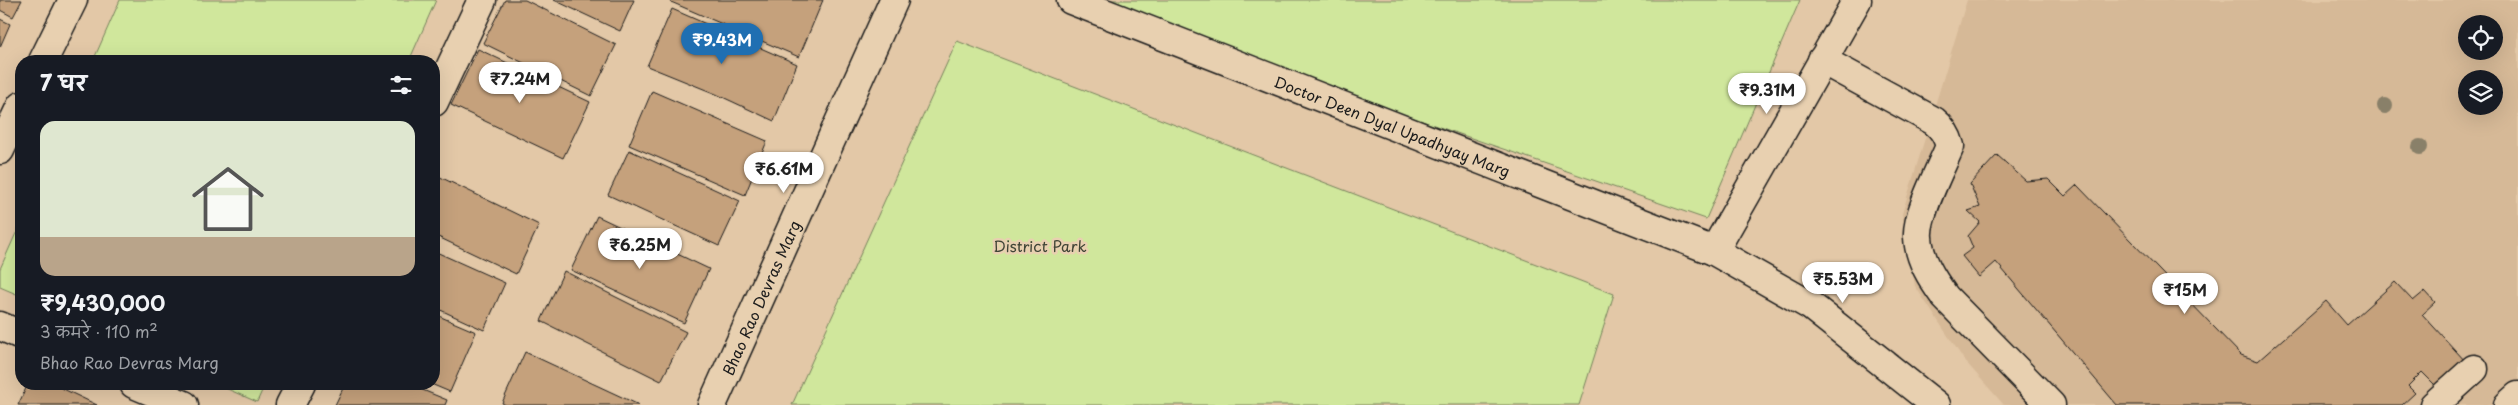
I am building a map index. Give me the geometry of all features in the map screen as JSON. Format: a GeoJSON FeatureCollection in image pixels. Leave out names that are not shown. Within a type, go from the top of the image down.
{"type":"FeatureCollection","features":[{"type":"Feature","properties":{"kind":"street"},"geometry":{"type":"LineString","coordinates":[[46,55],[73,0]]}},
{"type":"Feature","properties":{"kind":"street"},"geometry":{"type":"LineString","coordinates":[[440,89],[482,0]]}},
{"type":"Feature","properties":{"kind":"street","name":"Bhao Rao Devras Marg"},"geometry":{"type":"LineString","coordinates":[[712,405],[894,0]]}},
{"type":"Feature","properties":{"kind":"street","name":"Doctor Deen Dyal Upadhyay Marg"},"geometry":{"type":"LineString","coordinates":[[1071,0],[1714,251],[1811,306],[1936,405]]}},
{"type":"Feature","properties":{"kind":"street"},"geometry":{"type":"LineString","coordinates":[[1714,251],[1857,0]]}},
{"type":"Feature","properties":{"kind":"street"},"geometry":{"type":"LineString","coordinates":[[1822,60],[1934,120],[1948,137],[1950,146],[1921,218],[1918,237],[1923,260],[1931,279],[1944,297],[2051,405]]}},
{"type":"Feature","properties":{"kind":"street"},"geometry":{"type":"LineString","coordinates":[[0,150],[15,119]]}},
{"type":"Feature","properties":{"kind":"street"},"geometry":{"type":"LineString","coordinates":[[0,326],[15,332]]}},
{"type":"Feature","properties":{"kind":"street"},"geometry":{"type":"LineString","coordinates":[[2434,405],[2474,369]]}},
{"type":"Feature","properties":{"kind":"street"},"geometry":{"type":"LineString","coordinates":[[148,390],[184,405]]}},
{"type":"Feature","properties":{"kind":"street"},"geometry":{"type":"LineString","coordinates":[[290,405],[297,390]]}},
{"type":"Feature","properties":{"kind":"street"},"geometry":{"type":"LineString","coordinates":[[2508,405],[2518,396]]}},
{"type":"Feature","properties":{"kind":"shaded area"},"geometry":{"type":"Polygon","coordinates":[[[1967,0],[2518,0],[2518,405],[2004,405],[1964,360],[1915,286],[1902,214],[1967,0]]]}},
{"type":"Feature","properties":{"kind":"green space"},"geometry":{"type":"Polygon","coordinates":[[[120,0],[436,0],[412,55],[96,55],[120,0]]]}},
{"type":"Feature","properties":{"kind":"green space"},"geometry":{"type":"Polygon","coordinates":[[[1071,0],[1800,0],[1706,219],[1071,0]]]}},
{"type":"Feature","properties":{"kind":"green space","name":"District Park"},"geometry":{"type":"Polygon","coordinates":[[[957,41],[1614,294],[1579,405],[792,405],[957,41]]]}},
{"type":"Feature","properties":{"kind":"green space"},"geometry":{"type":"Polygon","coordinates":[[[15,235],[15,293],[0,287],[0,269],[15,235]]]}},
{"type":"Feature","properties":{"kind":"green space"},"geometry":{"type":"Polygon","coordinates":[[[230,390],[262,390],[257,402],[230,390]]]}},
{"type":"Feature","properties":{"kind":"building"},"geometry":{"type":"Polygon","coordinates":[[[0,0],[22,0],[13,17],[0,10],[0,0]]]}},
{"type":"Feature","properties":{"kind":"building"},"geometry":{"type":"Polygon","coordinates":[[[505,0],[525,0],[616,45],[591,96],[483,43],[505,0]]]}},
{"type":"Feature","properties":{"kind":"building"},"geometry":{"type":"Polygon","coordinates":[[[554,0],[634,0],[620,31],[554,0]]]}},
{"type":"Feature","properties":{"kind":"building"},"geometry":{"type":"Polygon","coordinates":[[[672,0],[823,0],[799,57],[671,2],[672,0]]]}},
{"type":"Feature","properties":{"kind":"building"},"geometry":{"type":"Polygon","coordinates":[[[672,9],[797,64],[774,121],[716,94],[647,66],[672,9]]]}},
{"type":"Feature","properties":{"kind":"building"},"geometry":{"type":"Polygon","coordinates":[[[0,19],[10,24],[0,47],[0,19]]]}},
{"type":"Feature","properties":{"kind":"building"},"geometry":{"type":"Polygon","coordinates":[[[478,49],[590,102],[563,158],[451,105],[478,49]]]}},
{"type":"Feature","properties":{"kind":"building"},"geometry":{"type":"Polygon","coordinates":[[[652,91],[767,141],[745,195],[629,145],[652,91]]]}},
{"type":"Feature","properties":{"kind":"building"},"geometry":{"type":"Polygon","coordinates":[[[629,150],[740,201],[719,246],[608,195],[629,150]]]}},
{"type":"Feature","properties":{"kind":"building"},"geometry":{"type":"Polygon","coordinates":[[[1997,155],[2026,181],[2048,179],[2065,196],[2077,185],[2241,355],[2258,361],[2326,301],[2347,325],[2395,282],[2413,301],[2425,291],[2435,302],[2422,314],[2466,362],[2439,389],[2422,372],[2408,386],[2415,393],[2402,405],[2117,405],[1996,262],[1979,277],[1962,256],[1973,248],[1968,236],[1980,222],[1968,211],[1980,207],[1970,184],[1997,155]]]}},
{"type":"Feature","properties":{"kind":"building"},"geometry":{"type":"Polygon","coordinates":[[[440,177],[539,225],[516,274],[440,238],[440,177]]]}},
{"type":"Feature","properties":{"kind":"building"},"geometry":{"type":"Polygon","coordinates":[[[597,216],[709,269],[684,323],[571,270],[597,216]]]}},
{"type":"Feature","properties":{"kind":"building"},"geometry":{"type":"Polygon","coordinates":[[[440,254],[505,283],[484,330],[440,310],[440,254]]]}},
{"type":"Feature","properties":{"kind":"building"},"geometry":{"type":"Polygon","coordinates":[[[564,271],[686,332],[661,381],[541,321],[564,271]]]}},
{"type":"Feature","properties":{"kind":"building"},"geometry":{"type":"Polygon","coordinates":[[[440,317],[476,332],[450,392],[440,388],[440,317]]]}},
{"type":"Feature","properties":{"kind":"building"},"geometry":{"type":"Polygon","coordinates":[[[525,352],[639,405],[506,405],[502,403],[525,352]]]}},
{"type":"Feature","properties":{"kind":"building"},"geometry":{"type":"Polygon","coordinates":[[[25,390],[66,390],[97,405],[18,405],[25,390]]]}},
{"type":"Feature","properties":{"kind":"building"},"geometry":{"type":"Polygon","coordinates":[[[342,390],[423,390],[447,400],[445,405],[335,405],[342,390]]]}}]}
